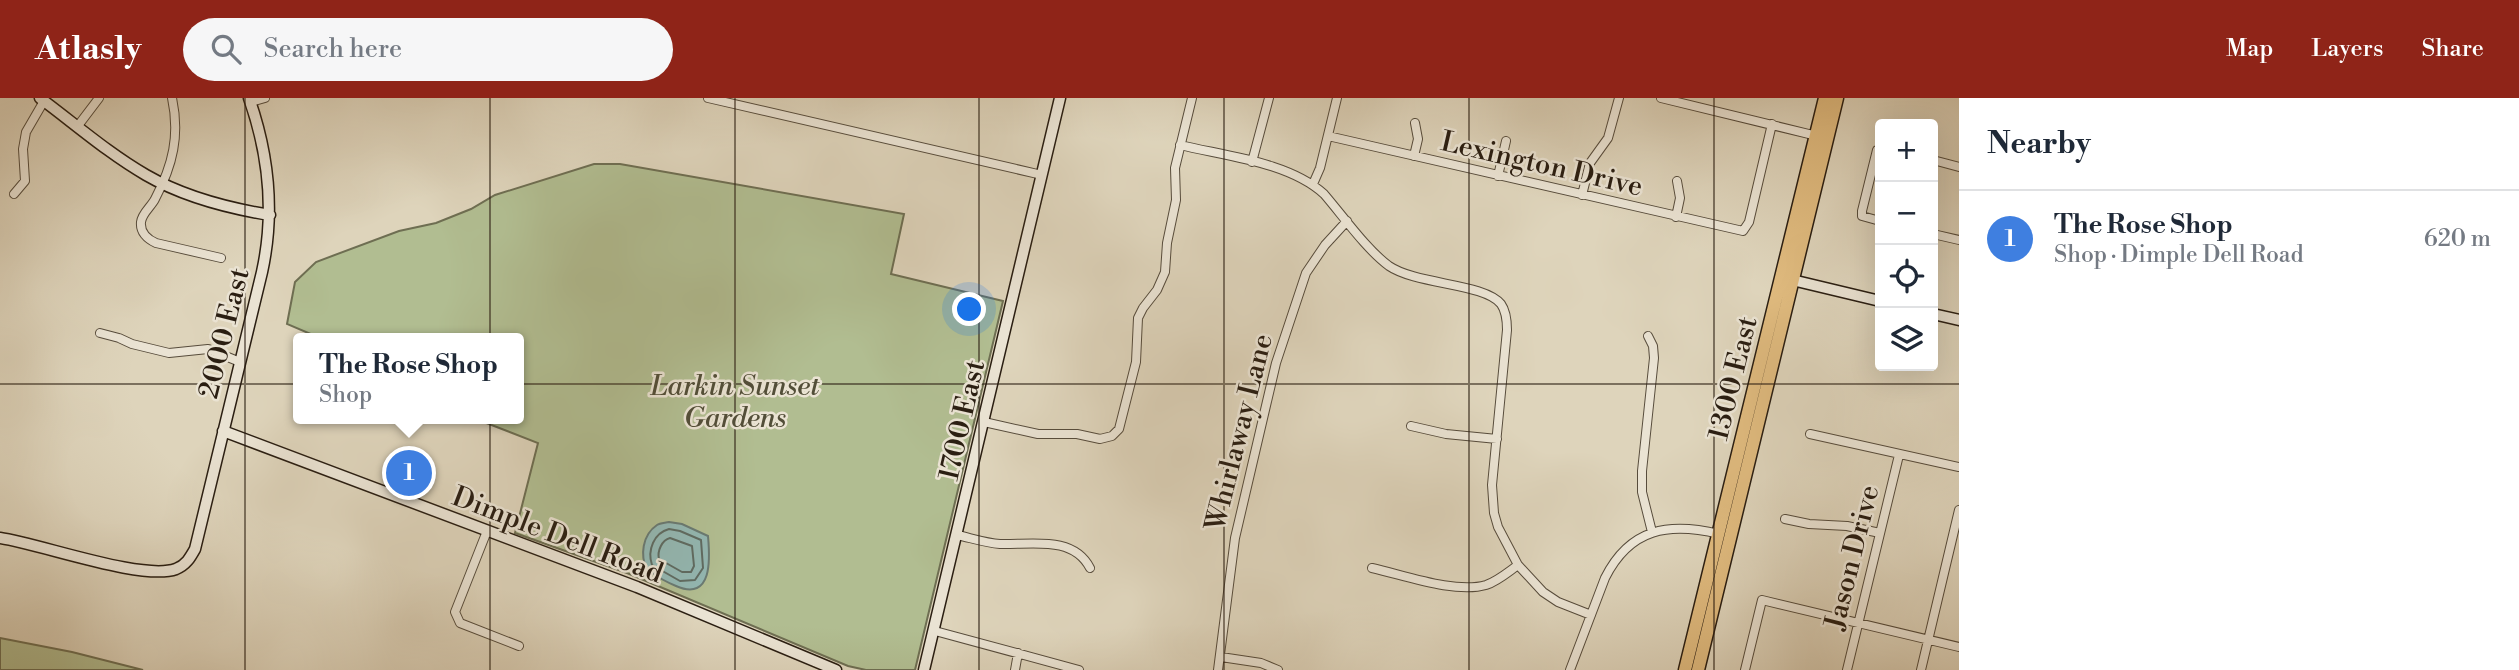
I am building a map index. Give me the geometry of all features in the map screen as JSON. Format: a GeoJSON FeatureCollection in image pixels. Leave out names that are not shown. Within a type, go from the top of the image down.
{"type":"FeatureCollection","features":[{"type":"Feature","properties":{"kind":"main road","name":"1300 East"},"geometry":{"type":"LineString","coordinates":[[1822,136],[1825,98]]}},
{"type":"Feature","properties":{"kind":"main road","name":"1300 East"},"geometry":{"type":"LineString","coordinates":[[1685,670],[1822,136],[1837,98]]}},
{"type":"Feature","properties":{"kind":"main road","name":"1300 East"},"geometry":{"type":"LineString","coordinates":[[1698,670],[1787,279]]}},
{"type":"Feature","properties":{"kind":"main road"},"geometry":{"type":"LineString","coordinates":[[1716,598],[1725,541],[1719,534]]}},
{"type":"Feature","properties":{"kind":"street"},"geometry":{"type":"LineString","coordinates":[[77,127],[99,98]]}},
{"type":"Feature","properties":{"kind":"street"},"geometry":{"type":"LineString","coordinates":[[172,98],[176,142],[162,184],[154,201],[142,216],[141,224],[145,235],[156,243],[220,258]]}},
{"type":"Feature","properties":{"kind":"street"},"geometry":{"type":"LineString","coordinates":[[250,100],[265,98]]}},
{"type":"Feature","properties":{"kind":"street"},"geometry":{"type":"LineString","coordinates":[[708,98],[745,102],[1042,175]]}},
{"type":"Feature","properties":{"kind":"street","name":"1700 East"},"geometry":{"type":"LineString","coordinates":[[924,670],[1060,98]]}},
{"type":"Feature","properties":{"kind":"street"},"geometry":{"type":"LineString","coordinates":[[984,422],[1026,432],[1077,434],[1100,439],[1112,436],[1119,429],[1136,362],[1139,318],[1165,272],[1167,243],[1176,209],[1174,175],[1192,98]]}},
{"type":"Feature","properties":{"kind":"street"},"geometry":{"type":"LineString","coordinates":[[1252,162],[1269,98]]}},
{"type":"Feature","properties":{"kind":"street"},"geometry":{"type":"LineString","coordinates":[[1313,184],[1320,168],[1337,98]]}},
{"type":"Feature","properties":{"kind":"street"},"geometry":{"type":"LineString","coordinates":[[1582,195],[1590,163],[1611,131],[1619,98]]}},
{"type":"Feature","properties":{"kind":"street"},"geometry":{"type":"LineString","coordinates":[[1661,98],[1691,101],[1822,136]]}},
{"type":"Feature","properties":{"kind":"street"},"geometry":{"type":"LineString","coordinates":[[14,194],[25,181],[23,149],[26,132],[42,99],[122,160],[162,184],[203,200],[270,215]]}},
{"type":"Feature","properties":{"kind":"street","name":"2000 East"},"geometry":{"type":"LineString","coordinates":[[0,538],[134,569],[159,571],[176,569],[186,563],[195,549],[262,272],[270,215],[264,156],[250,100]]}},
{"type":"Feature","properties":{"kind":"street"},"geometry":{"type":"LineString","coordinates":[[1414,156],[1418,139],[1415,123]]}},
{"type":"Feature","properties":{"kind":"street","name":"Lexington Drive"},"geometry":{"type":"LineString","coordinates":[[1328,136],[1727,229],[1745,230],[1772,124]]}},
{"type":"Feature","properties":{"kind":"street"},"geometry":{"type":"LineString","coordinates":[[1498,176],[1506,141]]}},
{"type":"Feature","properties":{"kind":"street"},"geometry":{"type":"LineString","coordinates":[[1180,145],[1283,170],[1313,184],[1378,256],[1397,271],[1419,279],[1482,293],[1501,304],[1507,330],[1492,485],[1494,513],[1503,541],[1518,565],[1543,592],[1558,602],[1591,615]]}},
{"type":"Feature","properties":{"kind":"street"},"geometry":{"type":"LineString","coordinates":[[1938,161],[1959,167]]}},
{"type":"Feature","properties":{"kind":"street"},"geometry":{"type":"LineString","coordinates":[[1875,163],[1862,206],[1862,216],[1875,220]]}},
{"type":"Feature","properties":{"kind":"street"},"geometry":{"type":"LineString","coordinates":[[1676,217],[1680,198],[1677,180]]}},
{"type":"Feature","properties":{"kind":"street","name":"Whirlaway Lane"},"geometry":{"type":"LineString","coordinates":[[1218,670],[1235,538],[1276,363],[1306,273],[1325,244],[1347,221]]}},
{"type":"Feature","properties":{"kind":"street"},"geometry":{"type":"LineString","coordinates":[[1938,235],[1959,240]]}},
{"type":"Feature","properties":{"kind":"street"},"geometry":{"type":"LineString","coordinates":[[1787,279],[1875,300]]}},
{"type":"Feature","properties":{"kind":"street"},"geometry":{"type":"LineString","coordinates":[[1938,315],[1959,320]]}},
{"type":"Feature","properties":{"kind":"street"},"geometry":{"type":"LineString","coordinates":[[100,333],[132,344],[169,352],[208,349],[240,362]]}},
{"type":"Feature","properties":{"kind":"street"},"geometry":{"type":"LineString","coordinates":[[1648,336],[1653,346],[1654,358],[1642,492],[1652,532]]}},
{"type":"Feature","properties":{"kind":"street"},"geometry":{"type":"LineString","coordinates":[[1411,426],[1497,439]]}},
{"type":"Feature","properties":{"kind":"street","name":"Dimple Dell Road"},"geometry":{"type":"LineString","coordinates":[[223,431],[637,587],[836,670]]}},
{"type":"Feature","properties":{"kind":"street"},"geometry":{"type":"LineString","coordinates":[[1810,434],[1959,467]]}},
{"type":"Feature","properties":{"kind":"street","name":"Jason Drive"},"geometry":{"type":"LineString","coordinates":[[1847,670],[1899,455]]}},
{"type":"Feature","properties":{"kind":"street"},"geometry":{"type":"LineString","coordinates":[[1921,670],[1959,510]]}},
{"type":"Feature","properties":{"kind":"street"},"geometry":{"type":"LineString","coordinates":[[1786,519],[1880,533]]}},
{"type":"Feature","properties":{"kind":"street"},"geometry":{"type":"LineString","coordinates":[[1570,670],[1605,578],[1618,556],[1633,542],[1664,529],[1689,528],[1719,534]]}},
{"type":"Feature","properties":{"kind":"street"},"geometry":{"type":"LineString","coordinates":[[487,531],[455,612],[460,623],[519,646]]}},
{"type":"Feature","properties":{"kind":"street"},"geometry":{"type":"LineString","coordinates":[[957,535],[1000,544],[1047,543],[1079,553],[1090,568]]}},
{"type":"Feature","properties":{"kind":"street"},"geometry":{"type":"LineString","coordinates":[[1372,568],[1449,586],[1471,587],[1486,585],[1518,565]]}},
{"type":"Feature","properties":{"kind":"street"},"geometry":{"type":"LineString","coordinates":[[1745,670],[1762,600],[1959,647]]}},
{"type":"Feature","properties":{"kind":"street"},"geometry":{"type":"LineString","coordinates":[[935,631],[1079,670]]}},
{"type":"Feature","properties":{"kind":"street"},"geometry":{"type":"LineString","coordinates":[[1015,670],[1018,653]]}},
{"type":"Feature","properties":{"kind":"street"},"geometry":{"type":"LineString","coordinates":[[1221,657],[1261,663],[1278,670]]}},
{"type":"Feature","properties":{"kind":"green space","name":"Larkin Sunset Gardens"},"geometry":{"type":"Polygon","coordinates":[[[594,164],[620,164],[904,214],[891,274],[1003,301],[915,670],[866,670],[848,666],[627,573],[515,533],[538,443],[489,424],[524,424],[524,333],[308,333],[287,324],[295,282],[316,262],[399,231],[436,223],[471,209],[495,195],[594,164]]]}},
{"type":"Feature","properties":{"kind":"green space"},"geometry":{"type":"Polygon","coordinates":[[[0,638],[72,652],[143,670],[0,670],[0,638]]]}},
{"type":"Feature","properties":{"kind":"water"},"geometry":{"type":"Polygon","coordinates":[[[669,522],[682,524],[708,536],[709,566],[703,583],[697,588],[676,586],[647,570],[643,552],[645,540],[657,525],[669,522]]]}},
{"type":"Feature","properties":{"kind":"place","name":"The Rose Shop"},"geometry":{"type":"Point","coordinates":[409,473]}}]}
